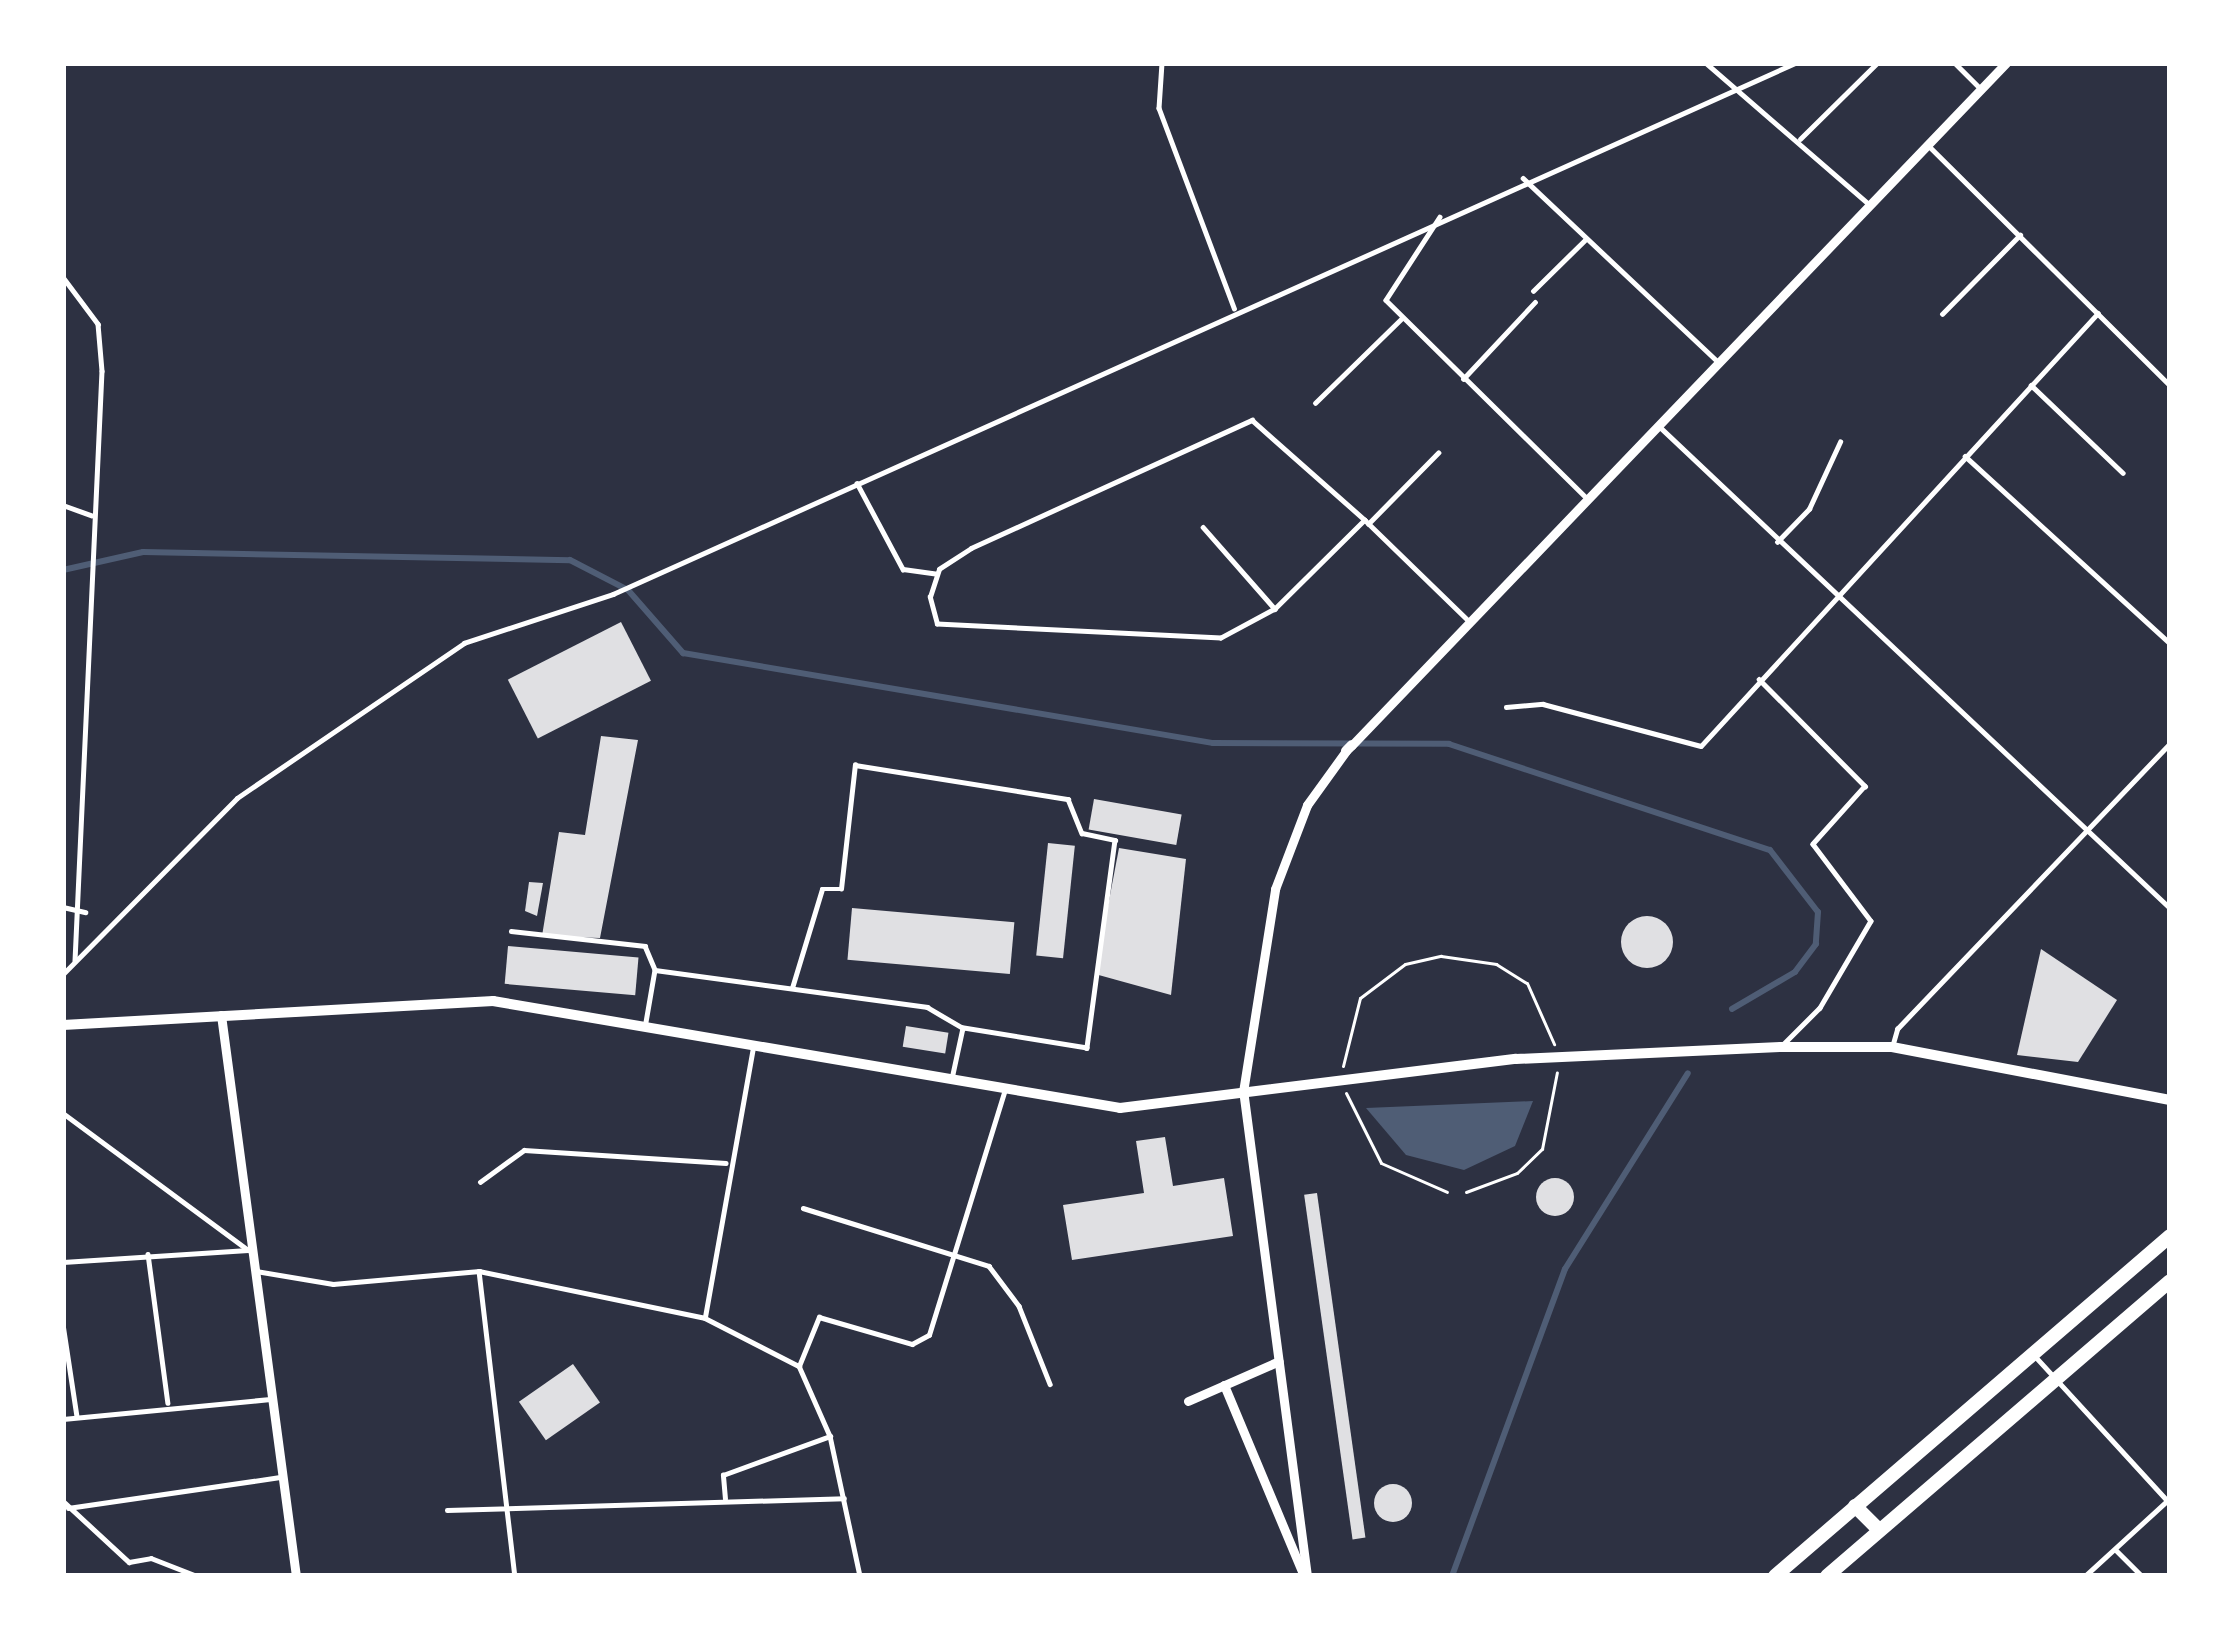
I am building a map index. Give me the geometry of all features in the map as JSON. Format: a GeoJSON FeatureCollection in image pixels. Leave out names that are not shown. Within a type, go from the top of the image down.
{"type":"FeatureCollection","features":[{"type":"Feature","properties":{"kind":"main road"},"geometry":{"type":"LineString","coordinates":[[1775,1576],[2170,1236]]}},
{"type":"Feature","properties":{"kind":"main road"},"geometry":{"type":"LineString","coordinates":[[1827,1576],[2170,1281]]}},
{"type":"Feature","properties":{"kind":"main road"},"geometry":{"type":"LineString","coordinates":[[1855,1506],[1880,1530]]}},
{"type":"Feature","properties":{"kind":"street"},"geometry":{"type":"LineString","coordinates":[[1306,1576],[1243,1092],[1275,889],[1307,805],[1349,748],[1661,428],[2006,63]]}},
{"type":"Feature","properties":{"kind":"street"},"geometry":{"type":"LineString","coordinates":[[63,1025],[493,1001],[646,1023],[753,1046],[1120,1108],[1516,1059],[1781,1047],[1892,1047],[2170,1100]]}},
{"type":"Feature","properties":{"kind":"street"},"geometry":{"type":"LineString","coordinates":[[221,1015],[248,1250],[296,1576]]}},
{"type":"Feature","properties":{"kind":"street"},"geometry":{"type":"LineString","coordinates":[[1188,1401],[1279,1361]]}},
{"type":"Feature","properties":{"kind":"street"},"geometry":{"type":"LineString","coordinates":[[1224,1385],[1306,1576]]}},
{"type":"Feature","properties":{"kind":"lane"},"geometry":{"type":"LineString","coordinates":[[1162,63],[1159,108],[1234,308]]}},
{"type":"Feature","properties":{"kind":"lane"},"geometry":{"type":"LineString","coordinates":[[1706,63],[1869,205]]}},
{"type":"Feature","properties":{"kind":"lane"},"geometry":{"type":"LineString","coordinates":[[63,974],[237,798],[464,643],[637,584],[1443,213],[1796,63]]}},
{"type":"Feature","properties":{"kind":"lane"},"geometry":{"type":"LineString","coordinates":[[1798,140],[1877,63]]}},
{"type":"Feature","properties":{"kind":"lane"},"geometry":{"type":"LineString","coordinates":[[1955,63],[1981,88]]}},
{"type":"Feature","properties":{"kind":"lane"},"geometry":{"type":"LineString","coordinates":[[1928,144],[2170,385]]}},
{"type":"Feature","properties":{"kind":"lane"},"geometry":{"type":"LineString","coordinates":[[1523,178],[1720,363]]}},
{"type":"Feature","properties":{"kind":"lane"},"geometry":{"type":"LineString","coordinates":[[1443,213],[1386,300],[1400,319],[1590,501]]}},
{"type":"Feature","properties":{"kind":"lane"},"geometry":{"type":"LineString","coordinates":[[1942,314],[2020,235]]}},
{"type":"Feature","properties":{"kind":"lane"},"geometry":{"type":"LineString","coordinates":[[1534,291],[1586,239]]}},
{"type":"Feature","properties":{"kind":"lane"},"geometry":{"type":"LineString","coordinates":[[63,277],[98,324],[88,575],[85,912],[74,964]]}},
{"type":"Feature","properties":{"kind":"lane"},"geometry":{"type":"LineString","coordinates":[[1463,379],[1535,302]]}},
{"type":"Feature","properties":{"kind":"lane"},"geometry":{"type":"LineString","coordinates":[[1506,707],[1543,704],[1682,750],[1714,734],[1833,596],[2098,313]]}},
{"type":"Feature","properties":{"kind":"lane"},"geometry":{"type":"LineString","coordinates":[[1315,403],[1400,319]]}},
{"type":"Feature","properties":{"kind":"lane"},"geometry":{"type":"LineString","coordinates":[[2032,385],[2123,473]]}},
{"type":"Feature","properties":{"kind":"lane"},"geometry":{"type":"LineString","coordinates":[[857,483],[903,569],[937,574],[1234,420],[1267,430],[1472,623]]}},
{"type":"Feature","properties":{"kind":"lane"},"geometry":{"type":"LineString","coordinates":[[1661,428],[1833,596],[2170,908]]}},
{"type":"Feature","properties":{"kind":"lane"},"geometry":{"type":"LineString","coordinates":[[1778,542],[1809,509],[1840,442]]}},
{"type":"Feature","properties":{"kind":"lane"},"geometry":{"type":"LineString","coordinates":[[937,574],[938,624],[1221,638],[1275,609],[1438,453]]}},
{"type":"Feature","properties":{"kind":"lane"},"geometry":{"type":"LineString","coordinates":[[1965,456],[2170,644]]}},
{"type":"Feature","properties":{"kind":"lane"},"geometry":{"type":"LineString","coordinates":[[63,505],[92,515]]}},
{"type":"Feature","properties":{"kind":"lane"},"geometry":{"type":"LineString","coordinates":[[1203,527],[1275,609]]}},
{"type":"Feature","properties":{"kind":"lane"},"geometry":{"type":"LineString","coordinates":[[1759,679],[1865,786],[1813,844],[1871,921],[1820,1008],[1781,1047]]}},
{"type":"Feature","properties":{"kind":"lane"},"geometry":{"type":"LineString","coordinates":[[1892,1047],[1897,1029],[2170,742]]}},
{"type":"Feature","properties":{"kind":"lane"},"geometry":{"type":"LineString","coordinates":[[655,970],[927,1007],[963,1028],[1087,1048],[1114,841],[1082,833],[1068,799],[855,765],[842,889],[822,889],[792,988]]}},
{"type":"Feature","properties":{"kind":"lane"},"geometry":{"type":"LineString","coordinates":[[63,908],[85,912]]}},
{"type":"Feature","properties":{"kind":"lane"},"geometry":{"type":"LineString","coordinates":[[511,931],[645,946],[655,970],[646,1023]]}},
{"type":"Feature","properties":{"kind":"lane"},"geometry":{"type":"LineString","coordinates":[[952,1079],[963,1028]]}},
{"type":"Feature","properties":{"kind":"lane"},"geometry":{"type":"LineString","coordinates":[[705,1318],[726,1163],[753,1046]]}},
{"type":"Feature","properties":{"kind":"lane"},"geometry":{"type":"LineString","coordinates":[[799,1366],[819,1317],[912,1345],[929,1335],[1005,1089]]}},
{"type":"Feature","properties":{"kind":"lane"},"geometry":{"type":"LineString","coordinates":[[63,1113],[248,1250]]}},
{"type":"Feature","properties":{"kind":"lane"},"geometry":{"type":"LineString","coordinates":[[480,1182],[524,1150],[726,1163]]}},
{"type":"Feature","properties":{"kind":"lane"},"geometry":{"type":"LineString","coordinates":[[803,1208],[954,1250],[1004,1282],[1050,1384]]}},
{"type":"Feature","properties":{"kind":"lane"},"geometry":{"type":"LineString","coordinates":[[63,1262],[248,1250]]}},
{"type":"Feature","properties":{"kind":"lane"},"geometry":{"type":"LineString","coordinates":[[148,1254],[168,1406]]}},
{"type":"Feature","properties":{"kind":"lane"},"geometry":{"type":"LineString","coordinates":[[251,1270],[333,1284],[479,1270],[705,1318],[799,1366],[830,1436],[860,1576]]}},
{"type":"Feature","properties":{"kind":"lane"},"geometry":{"type":"LineString","coordinates":[[479,1270],[514,1576]]}},
{"type":"Feature","properties":{"kind":"lane"},"geometry":{"type":"LineString","coordinates":[[63,1324],[77,1417]]}},
{"type":"Feature","properties":{"kind":"lane"},"geometry":{"type":"LineString","coordinates":[[2033,1354],[2169,1500],[2085,1576]]}},
{"type":"Feature","properties":{"kind":"lane"},"geometry":{"type":"LineString","coordinates":[[63,1419],[270,1399]]}},
{"type":"Feature","properties":{"kind":"lane"},"geometry":{"type":"LineString","coordinates":[[725,1502],[723,1475],[830,1436]]}},
{"type":"Feature","properties":{"kind":"lane"},"geometry":{"type":"LineString","coordinates":[[68,1508],[280,1477]]}},
{"type":"Feature","properties":{"kind":"lane"},"geometry":{"type":"LineString","coordinates":[[447,1510],[844,1498]]}},
{"type":"Feature","properties":{"kind":"lane"},"geometry":{"type":"LineString","coordinates":[[63,1501],[129,1562],[152,1558],[197,1576]]}},
{"type":"Feature","properties":{"kind":"lane"},"geometry":{"type":"LineString","coordinates":[[2116,1550],[2142,1576]]}},
{"type":"Feature","properties":{"kind":"water"},"geometry":{"type":"Polygon","coordinates":[[[1533,1101],[1515,1146],[1464,1170],[1406,1155],[1366,1108],[1533,1101]]]}},
{"type":"Feature","properties":{"kind":"building"},"geometry":{"type":"Polygon","coordinates":[[[621,622],[651,681],[538,738],[508,680],[621,622]]]}},
{"type":"Feature","properties":{"kind":"building"},"geometry":{"type":"Polygon","coordinates":[[[601,736],[638,740],[600,938],[542,936],[559,832],[585,835],[601,736]]]}},
{"type":"Feature","properties":{"kind":"building"},"geometry":{"type":"Polygon","coordinates":[[[1094,799],[1182,814],[1176,845],[1089,830],[1094,799]]]}},
{"type":"Feature","properties":{"kind":"building"},"geometry":{"type":"Polygon","coordinates":[[[1048,843],[1075,846],[1063,958],[1036,955],[1048,843]]]}},
{"type":"Feature","properties":{"kind":"building"},"geometry":{"type":"Polygon","coordinates":[[[1119,848],[1186,859],[1171,995],[1095,974],[1119,848]]]}},
{"type":"Feature","properties":{"kind":"building"},"geometry":{"type":"Polygon","coordinates":[[[529,882],[543,883],[537,916],[525,911],[529,882]]]}},
{"type":"Feature","properties":{"kind":"building"},"geometry":{"type":"Polygon","coordinates":[[[852,908],[1014,922],[1010,974],[847,960],[852,908]]]}},
{"type":"Feature","properties":{"kind":"building"},"geometry":{"type":"Polygon","coordinates":[[[1647,916],[1665,924],[1673,942],[1665,960],[1647,968],[1629,960],[1621,942],[1629,924],[1647,916]]]}},
{"type":"Feature","properties":{"kind":"building"},"geometry":{"type":"Polygon","coordinates":[[[508,946],[639,957],[635,995],[505,984],[508,946]]]}},
{"type":"Feature","properties":{"kind":"building"},"geometry":{"type":"Polygon","coordinates":[[[2041,949],[2117,1000],[2078,1062],[2017,1055],[2041,949]]]}},
{"type":"Feature","properties":{"kind":"building"},"geometry":{"type":"Polygon","coordinates":[[[906,1026],[948,1033],[945,1053],[903,1047],[906,1026]]]}},
{"type":"Feature","properties":{"kind":"building"},"geometry":{"type":"Polygon","coordinates":[[[1165,1137],[1173,1186],[1224,1178],[1233,1236],[1072,1260],[1063,1205],[1144,1193],[1136,1141],[1165,1137]]]}},
{"type":"Feature","properties":{"kind":"building"},"geometry":{"type":"Polygon","coordinates":[[[1555,1178],[1568,1184],[1574,1197],[1568,1210],[1555,1216],[1542,1210],[1536,1197],[1542,1184],[1555,1178]]]}},
{"type":"Feature","properties":{"kind":"building"},"geometry":{"type":"Polygon","coordinates":[[[1317,1193],[1365,1538],[1353,1539],[1304,1195],[1317,1193]]]}},
{"type":"Feature","properties":{"kind":"building"},"geometry":{"type":"Polygon","coordinates":[[[573,1364],[600,1403],[546,1440],[519,1402],[573,1364]]]}},
{"type":"Feature","properties":{"kind":"building"},"geometry":{"type":"Polygon","coordinates":[[[1393,1484],[1406,1490],[1412,1503],[1406,1516],[1393,1522],[1380,1516],[1374,1503],[1380,1490],[1393,1484]]]}},
{"type":"Feature","properties":{"kind":"waterway"},"geometry":{"type":"LineString","coordinates":[[63,570],[143,552],[570,560],[628,590],[683,653],[1213,743],[1449,744],[1770,850],[1818,912],[1816,944],[1795,972],[1732,1009]]}},
{"type":"Feature","properties":{"kind":"waterway"},"geometry":{"type":"LineString","coordinates":[[1452,1576],[1565,1269],[1688,1073]]}}]}
